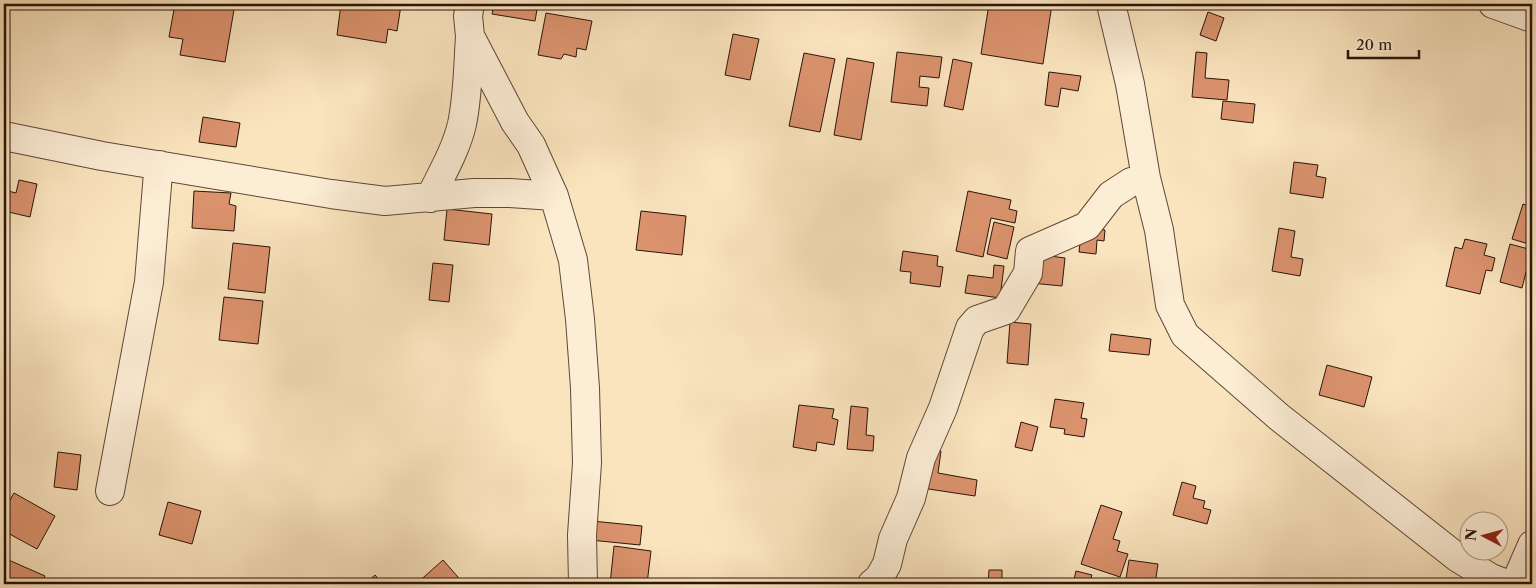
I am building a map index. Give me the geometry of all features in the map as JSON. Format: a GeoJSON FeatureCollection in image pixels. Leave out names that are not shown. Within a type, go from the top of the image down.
{"type":"FeatureCollection","features":[{"type":"Feature","properties":{"kind":"street"},"geometry":{"type":"LineString","coordinates":[[430,198],[454,150],[462,126],[467,92],[470,36],[468,16],[470,4]]}},
{"type":"Feature","properties":{"kind":"street"},"geometry":{"type":"LineString","coordinates":[[1111,4],[1130,84],[1146,178],[1159,230],[1170,305],[1185,335],[1279,417],[1458,558],[1491,578],[1507,584]]}},
{"type":"Feature","properties":{"kind":"street"},"geometry":{"type":"LineString","coordinates":[[1493,4],[1532,18]]}},
{"type":"Feature","properties":{"kind":"street"},"geometry":{"type":"LineString","coordinates":[[470,36],[515,122],[531,145],[554,196],[572,260],[580,318],[585,388],[587,462],[582,534],[583,584]]}},
{"type":"Feature","properties":{"kind":"street"},"geometry":{"type":"LineString","coordinates":[[4,136],[160,165],[331,194],[385,201],[474,193],[554,196]]}},
{"type":"Feature","properties":{"kind":"street"},"geometry":{"type":"LineString","coordinates":[[110,491],[149,282],[160,165]]}},
{"type":"Feature","properties":{"kind":"street"},"geometry":{"type":"LineString","coordinates":[[885,577],[893,538],[911,498],[920,458],[943,408],[970,328],[977,320],[1006,310],[1028,273],[1030,251],[1087,226],[1111,195],[1131,182],[1146,178]]}},
{"type":"Feature","properties":{"kind":"street"},"geometry":{"type":"LineString","coordinates":[[1515,584],[1532,545]]}},
{"type":"Feature","properties":{"kind":"building"},"geometry":{"type":"Polygon","coordinates":[[[175,4],[235,4],[225,62],[180,55],[183,39],[169,37],[175,4]]]}},
{"type":"Feature","properties":{"kind":"building"},"geometry":{"type":"Polygon","coordinates":[[[341,4],[401,5],[397,31],[388,29],[386,43],[337,35],[341,4]]]}},
{"type":"Feature","properties":{"kind":"building"},"geometry":{"type":"Polygon","coordinates":[[[494,4],[538,4],[535,21],[492,14],[494,4]]]}},
{"type":"Feature","properties":{"kind":"building"},"geometry":{"type":"Polygon","coordinates":[[[989,4],[1052,4],[1043,64],[981,54],[989,4]]]}},
{"type":"Feature","properties":{"kind":"building"},"geometry":{"type":"Polygon","coordinates":[[[1177,4],[1177,8],[1148,5],[1177,4]]]}},
{"type":"Feature","properties":{"kind":"building"},"geometry":{"type":"Polygon","coordinates":[[[1208,12],[1224,18],[1216,41],[1200,35],[1208,12]]]}},
{"type":"Feature","properties":{"kind":"building"},"geometry":{"type":"Polygon","coordinates":[[[546,13],[592,21],[586,50],[577,48],[576,57],[564,54],[561,59],[538,55],[546,13]]]}},
{"type":"Feature","properties":{"kind":"building"},"geometry":{"type":"Polygon","coordinates":[[[733,34],[759,39],[750,80],[725,75],[733,34]]]}},
{"type":"Feature","properties":{"kind":"building"},"geometry":{"type":"Polygon","coordinates":[[[897,52],[942,57],[939,78],[920,76],[919,87],[929,88],[927,106],[891,102],[897,52]]]}},
{"type":"Feature","properties":{"kind":"building"},"geometry":{"type":"Polygon","coordinates":[[[1196,52],[1207,53],[1205,78],[1229,80],[1227,100],[1192,97],[1196,52]]]}},
{"type":"Feature","properties":{"kind":"building"},"geometry":{"type":"Polygon","coordinates":[[[804,53],[835,59],[820,132],[789,126],[804,53]]]}},
{"type":"Feature","properties":{"kind":"building"},"geometry":{"type":"Polygon","coordinates":[[[847,58],[874,63],[861,140],[834,135],[847,58]]]}},
{"type":"Feature","properties":{"kind":"building"},"geometry":{"type":"Polygon","coordinates":[[[953,59],[972,63],[963,110],[944,106],[953,59]]]}},
{"type":"Feature","properties":{"kind":"building"},"geometry":{"type":"Polygon","coordinates":[[[1049,72],[1081,76],[1078,91],[1061,88],[1058,107],[1045,105],[1049,72]]]}},
{"type":"Feature","properties":{"kind":"building"},"geometry":{"type":"Polygon","coordinates":[[[1223,101],[1255,104],[1253,123],[1221,119],[1223,101]]]}},
{"type":"Feature","properties":{"kind":"building"},"geometry":{"type":"Polygon","coordinates":[[[203,117],[240,123],[236,147],[199,142],[203,117]]]}},
{"type":"Feature","properties":{"kind":"building"},"geometry":{"type":"Polygon","coordinates":[[[1294,162],[1318,165],[1316,176],[1326,178],[1323,198],[1290,193],[1294,162]]]}},
{"type":"Feature","properties":{"kind":"building"},"geometry":{"type":"Polygon","coordinates":[[[19,180],[37,184],[30,217],[4,211],[4,190],[16,193],[19,180]]]}},
{"type":"Feature","properties":{"kind":"building"},"geometry":{"type":"Polygon","coordinates":[[[194,191],[231,193],[229,204],[236,206],[234,231],[192,228],[194,191]]]}},
{"type":"Feature","properties":{"kind":"building"},"geometry":{"type":"Polygon","coordinates":[[[968,191],[1011,200],[1009,209],[1017,211],[1015,223],[991,218],[983,257],[956,251],[968,191]]]}},
{"type":"Feature","properties":{"kind":"building"},"geometry":{"type":"Polygon","coordinates":[[[1523,204],[1532,207],[1532,245],[1512,239],[1523,204]]]}},
{"type":"Feature","properties":{"kind":"building"},"geometry":{"type":"Polygon","coordinates":[[[447,209],[492,214],[489,245],[444,240],[447,209]]]}},
{"type":"Feature","properties":{"kind":"building"},"geometry":{"type":"Polygon","coordinates":[[[641,211],[686,216],[682,255],[636,250],[641,211]]]}},
{"type":"Feature","properties":{"kind":"building"},"geometry":{"type":"Polygon","coordinates":[[[994,222],[1014,227],[1007,259],[987,254],[994,222]]]}},
{"type":"Feature","properties":{"kind":"building"},"geometry":{"type":"Polygon","coordinates":[[[1082,227],[1105,230],[1104,241],[1097,240],[1096,254],[1079,252],[1082,227]]]}},
{"type":"Feature","properties":{"kind":"building"},"geometry":{"type":"Polygon","coordinates":[[[1279,228],[1295,231],[1291,257],[1303,259],[1300,276],[1272,271],[1279,228]]]}},
{"type":"Feature","properties":{"kind":"building"},"geometry":{"type":"Polygon","coordinates":[[[1465,239],[1487,244],[1484,255],[1495,258],[1492,271],[1486,270],[1480,294],[1446,286],[1455,247],[1462,249],[1465,239]]]}},
{"type":"Feature","properties":{"kind":"building"},"geometry":{"type":"Polygon","coordinates":[[[233,243],[270,247],[265,293],[228,289],[233,243]]]}},
{"type":"Feature","properties":{"kind":"building"},"geometry":{"type":"Polygon","coordinates":[[[1510,244],[1532,250],[1532,274],[1526,272],[1522,288],[1500,282],[1510,244]]]}},
{"type":"Feature","properties":{"kind":"building"},"geometry":{"type":"Polygon","coordinates":[[[903,251],[938,256],[937,266],[943,267],[940,287],[910,283],[911,272],[900,271],[903,251]]]}},
{"type":"Feature","properties":{"kind":"building"},"geometry":{"type":"Polygon","coordinates":[[[1035,254],[1065,258],[1062,286],[1031,283],[1035,254]]]}},
{"type":"Feature","properties":{"kind":"building"},"geometry":{"type":"Polygon","coordinates":[[[433,263],[453,265],[449,302],[429,300],[433,263]]]}},
{"type":"Feature","properties":{"kind":"building"},"geometry":{"type":"Polygon","coordinates":[[[994,265],[1004,266],[1000,298],[965,293],[968,275],[993,278],[994,265]]]}},
{"type":"Feature","properties":{"kind":"building"},"geometry":{"type":"Polygon","coordinates":[[[224,297],[263,301],[258,344],[219,340],[224,297]]]}},
{"type":"Feature","properties":{"kind":"building"},"geometry":{"type":"Polygon","coordinates":[[[1010,322],[1031,324],[1028,365],[1007,363],[1010,322]]]}},
{"type":"Feature","properties":{"kind":"building"},"geometry":{"type":"Polygon","coordinates":[[[1111,334],[1151,339],[1149,355],[1109,351],[1111,334]]]}},
{"type":"Feature","properties":{"kind":"building"},"geometry":{"type":"Polygon","coordinates":[[[1327,365],[1372,377],[1364,407],[1319,395],[1327,365]]]}},
{"type":"Feature","properties":{"kind":"building"},"geometry":{"type":"Polygon","coordinates":[[[1055,399],[1084,403],[1081,418],[1087,419],[1084,437],[1064,434],[1065,429],[1050,427],[1055,399]]]}},
{"type":"Feature","properties":{"kind":"building"},"geometry":{"type":"Polygon","coordinates":[[[799,405],[834,409],[832,418],[838,420],[834,445],[817,442],[816,451],[793,447],[799,405]]]}},
{"type":"Feature","properties":{"kind":"building"},"geometry":{"type":"Polygon","coordinates":[[[851,406],[868,408],[866,435],[874,436],[873,451],[847,449],[851,406]]]}},
{"type":"Feature","properties":{"kind":"building"},"geometry":{"type":"Polygon","coordinates":[[[1021,422],[1038,427],[1032,451],[1015,447],[1021,422]]]}},
{"type":"Feature","properties":{"kind":"building"},"geometry":{"type":"Polygon","coordinates":[[[928,449],[941,451],[938,473],[977,480],[975,496],[922,488],[928,449]]]}},
{"type":"Feature","properties":{"kind":"building"},"geometry":{"type":"Polygon","coordinates":[[[58,452],[81,455],[77,490],[54,487],[58,452]]]}},
{"type":"Feature","properties":{"kind":"building"},"geometry":{"type":"Polygon","coordinates":[[[1182,482],[1196,486],[1193,498],[1205,501],[1203,508],[1211,510],[1207,524],[1173,515],[1182,482]]]}},
{"type":"Feature","properties":{"kind":"building"},"geometry":{"type":"Polygon","coordinates":[[[14,493],[55,516],[37,549],[4,531],[4,511],[14,493]]]}},
{"type":"Feature","properties":{"kind":"building"},"geometry":{"type":"Polygon","coordinates":[[[168,502],[201,511],[192,544],[159,535],[168,502]]]}},
{"type":"Feature","properties":{"kind":"building"},"geometry":{"type":"Polygon","coordinates":[[[1101,505],[1122,512],[1113,539],[1120,541],[1117,551],[1128,554],[1120,577],[1081,564],[1101,505]]]}},
{"type":"Feature","properties":{"kind":"building"},"geometry":{"type":"Polygon","coordinates":[[[592,521],[642,526],[640,545],[590,540],[592,521]]]}},
{"type":"Feature","properties":{"kind":"building"},"geometry":{"type":"Polygon","coordinates":[[[614,546],[651,551],[647,584],[610,584],[614,546]]]}},
{"type":"Feature","properties":{"kind":"building"},"geometry":{"type":"Polygon","coordinates":[[[4,558],[45,576],[42,584],[4,584],[4,558]]]}},
{"type":"Feature","properties":{"kind":"building"},"geometry":{"type":"Polygon","coordinates":[[[443,560],[464,584],[416,584],[443,560]]]}},
{"type":"Feature","properties":{"kind":"building"},"geometry":{"type":"Polygon","coordinates":[[[1129,560],[1158,564],[1155,584],[1126,579],[1129,560]]]}},
{"type":"Feature","properties":{"kind":"building"},"geometry":{"type":"Polygon","coordinates":[[[989,570],[1002,570],[1002,584],[988,584],[989,570]]]}},
{"type":"Feature","properties":{"kind":"building"},"geometry":{"type":"Polygon","coordinates":[[[1076,571],[1092,575],[1089,584],[1073,584],[1076,571]]]}},
{"type":"Feature","properties":{"kind":"building"},"geometry":{"type":"Polygon","coordinates":[[[375,575],[383,584],[365,584],[375,575]]]}}]}
